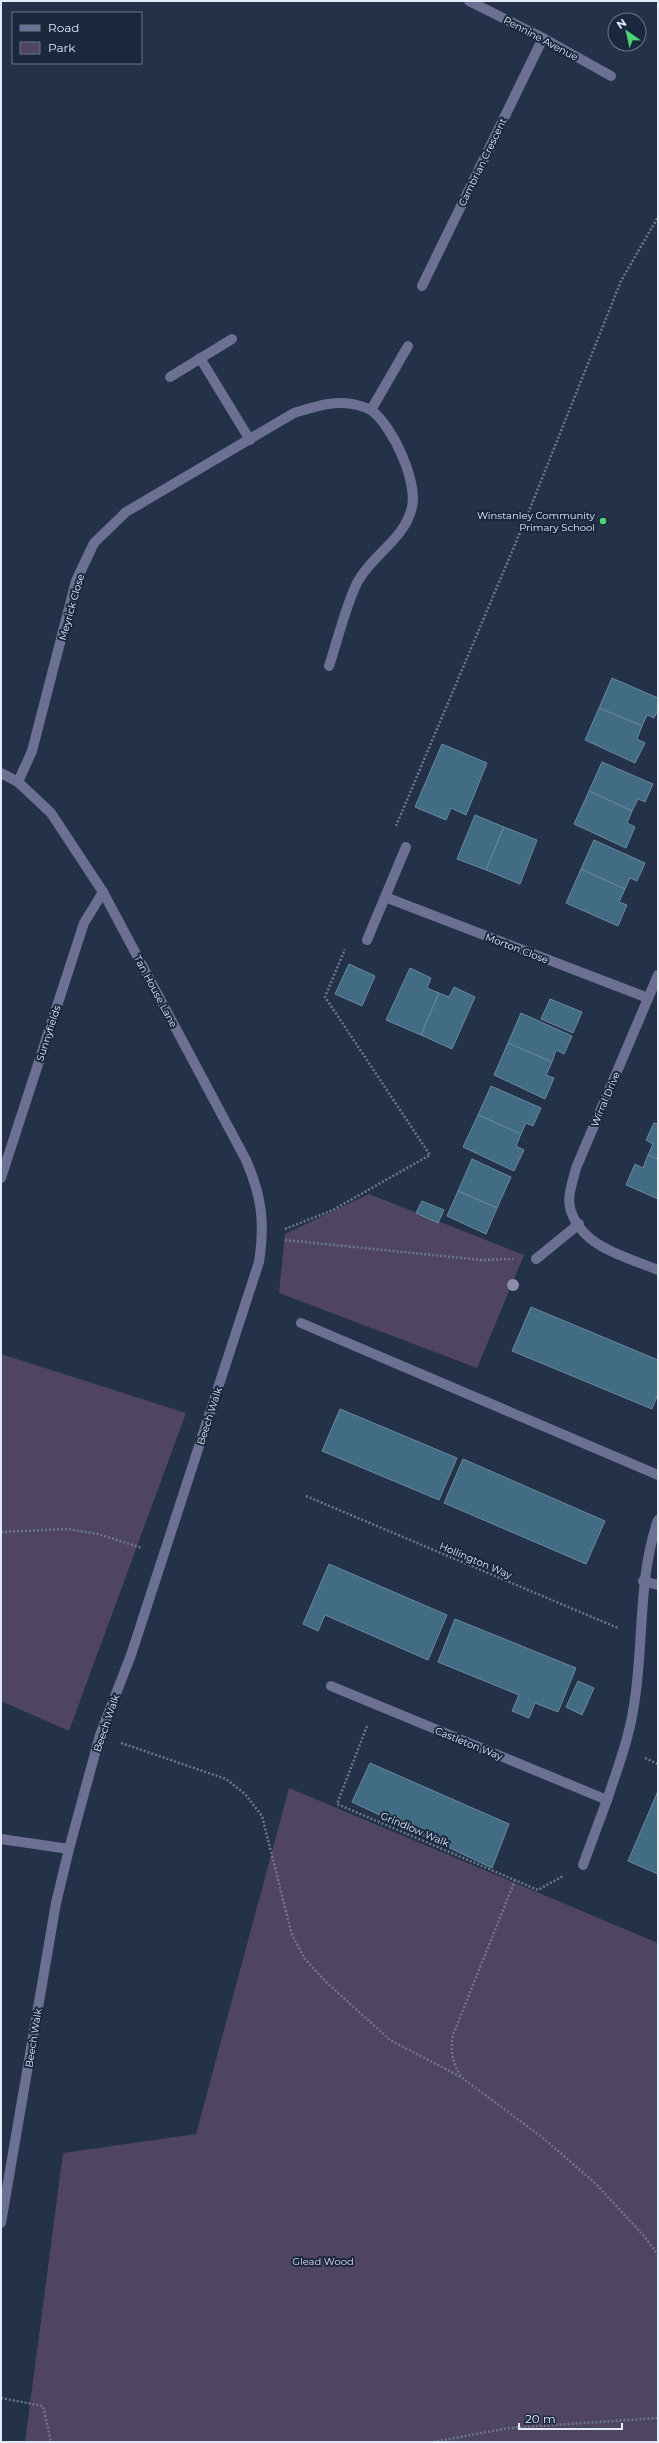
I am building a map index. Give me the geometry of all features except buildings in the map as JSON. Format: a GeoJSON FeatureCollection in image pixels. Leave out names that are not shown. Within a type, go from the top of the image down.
{"type":"FeatureCollection","features":[{"type":"Feature","properties":{"kind":"street","name":"Pennine Avenue"},"geometry":{"type":"LineString","coordinates":[[469,1],[543,38],[611,76]]}},
{"type":"Feature","properties":{"kind":"street","name":"Cambrian Crescent"},"geometry":{"type":"LineString","coordinates":[[422,286],[543,38]]}},
{"type":"Feature","properties":{"kind":"street"},"geometry":{"type":"LineString","coordinates":[[170,377],[232,339]]}},
{"type":"Feature","properties":{"kind":"street"},"geometry":{"type":"LineString","coordinates":[[329,666],[357,584],[367,568],[396,537],[412,510],[413,492],[400,450],[388,430],[371,410],[408,346]]}},
{"type":"Feature","properties":{"kind":"street"},"geometry":{"type":"LineString","coordinates":[[200,358],[250,440]]}},
{"type":"Feature","properties":{"kind":"street","name":"Meyrick Close"},"geometry":{"type":"LineString","coordinates":[[18,782],[32,751],[76,581],[94,543],[126,512],[294,413],[322,405],[355,405],[371,410]]}},
{"type":"Feature","properties":{"kind":"street","name":"Tan House Lane"},"geometry":{"type":"LineString","coordinates":[[1,773],[18,782],[51,813],[103,892],[246,1160],[257,1185],[262,1210],[263,1238]]}},
{"type":"Feature","properties":{"kind":"street"},"geometry":{"type":"LineString","coordinates":[[367,940],[406,847]]}},
{"type":"Feature","properties":{"kind":"street","name":"Sunnyfields"},"geometry":{"type":"LineString","coordinates":[[1,1178],[84,923],[103,892]]}},
{"type":"Feature","properties":{"kind":"street","name":"Morton Close"},"geometry":{"type":"LineString","coordinates":[[385,897],[648,998]]}},
{"type":"Feature","properties":{"kind":"street","name":"Wirral Drive"},"geometry":{"type":"LineString","coordinates":[[658,975],[576,1168],[570,1192],[570,1211],[587,1236],[600,1247],[658,1270]]}},
{"type":"Feature","properties":{"kind":"street"},"geometry":{"type":"LineString","coordinates":[[536,1259],[579,1224]]}},
{"type":"Feature","properties":{"kind":"street","name":"Beech Walk"},"geometry":{"type":"LineString","coordinates":[[1,2222],[56,1903],[69,1849],[100,1735],[131,1655],[259,1262],[263,1238]]}},
{"type":"Feature","properties":{"kind":"street"},"geometry":{"type":"LineString","coordinates":[[301,1323],[658,1475]]}},
{"type":"Feature","properties":{"kind":"street"},"geometry":{"type":"LineString","coordinates":[[582,1865],[607,1800],[624,1748],[635,1698],[643,1581],[658,1520]]}},
{"type":"Feature","properties":{"kind":"street"},"geometry":{"type":"LineString","coordinates":[[643,1581],[658,1585]]}},
{"type":"Feature","properties":{"kind":"street","name":"Castleton Way"},"geometry":{"type":"LineString","coordinates":[[331,1686],[607,1800]]}},
{"type":"Feature","properties":{"kind":"street"},"geometry":{"type":"LineString","coordinates":[[1,1838],[69,1849]]}},
{"type":"Feature","properties":{"kind":"path"},"geometry":{"type":"LineString","coordinates":[[393,832],[527,516],[621,281],[658,217]]}},
{"type":"Feature","properties":{"kind":"path"},"geometry":{"type":"LineString","coordinates":[[263,1238],[333,1210],[430,1155],[325,997],[348,942]]}},
{"type":"Feature","properties":{"kind":"path"},"geometry":{"type":"LineString","coordinates":[[263,1238],[482,1260],[536,1259]]}},
{"type":"Feature","properties":{"kind":"path","name":"Hollington Way"},"geometry":{"type":"LineString","coordinates":[[306,1496],[640,1638]]}},
{"type":"Feature","properties":{"kind":"path"},"geometry":{"type":"LineString","coordinates":[[1,1532],[67,1529],[98,1534],[148,1549]]}},
{"type":"Feature","properties":{"kind":"path","name":"Grindlow Walk"},"geometry":{"type":"LineString","coordinates":[[375,1704],[337,1804],[538,1890],[582,1865]]}},
{"type":"Feature","properties":{"kind":"path"},"geometry":{"type":"LineString","coordinates":[[100,1735],[226,1779],[245,1794],[262,1816],[292,1935],[306,1959],[326,1982],[390,2040],[461,2077],[543,2138],[595,2183],[644,2236],[658,2255]]}},
{"type":"Feature","properties":{"kind":"path"},"geometry":{"type":"LineString","coordinates":[[461,2077],[453,2065],[450,2051],[453,2035],[515,1880]]}},
{"type":"Feature","properties":{"kind":"path"},"geometry":{"type":"LineString","coordinates":[[1,2398],[43,2406],[51,2442]]}},
{"type":"Feature","properties":{"kind":"path"},"geometry":{"type":"LineString","coordinates":[[433,2442],[509,2428],[658,2418]]}},
{"type":"Feature","properties":{"kind":"green space"},"geometry":{"type":"Polygon","coordinates":[[[369,1194],[524,1255],[477,1368],[279,1293],[285,1234],[369,1194]]]}},
{"type":"Feature","properties":{"kind":"green space"},"geometry":{"type":"Polygon","coordinates":[[[1,1354],[186,1413],[69,1731],[1,1701],[1,1354]]]}},
{"type":"Feature","properties":{"kind":"green space","name":"Glead Wood"},"geometry":{"type":"Polygon","coordinates":[[[289,1788],[658,1943],[658,2442],[25,2442],[63,2153],[196,2134],[289,1788]]]}},
{"type":"Feature","properties":{"kind":"place","name":"Winstanley Community Primary School"},"geometry":{"type":"Point","coordinates":[603,521]}}]}
